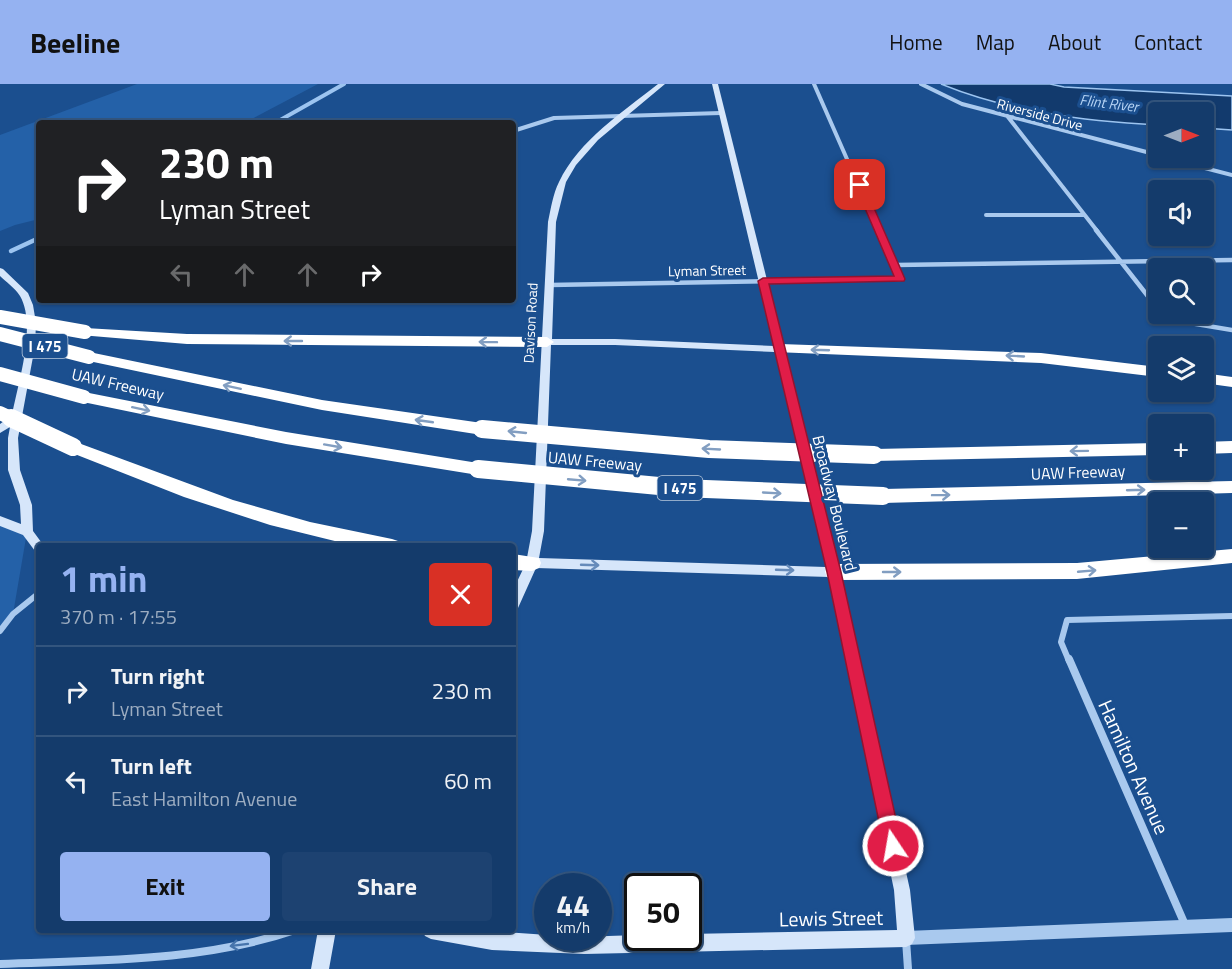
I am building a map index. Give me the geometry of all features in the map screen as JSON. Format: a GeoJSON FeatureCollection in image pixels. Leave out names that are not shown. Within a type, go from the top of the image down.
{"type":"FeatureCollection","features":[{"type":"Feature","properties":{"kind":"highway"},"geometry":{"type":"LineString","coordinates":[[0,317],[85,332],[187,339],[547,342]]}},
{"type":"Feature","properties":{"kind":"highway","name":"UAW Freeway"},"geometry":{"type":"LineString","coordinates":[[0,334],[89,357],[322,405],[482,429],[709,449],[874,455],[1148,449]]}},
{"type":"Feature","properties":{"kind":"highway"},"geometry":{"type":"LineString","coordinates":[[780,349],[1032,357],[1148,371]]}},
{"type":"Feature","properties":{"kind":"highway","name":"UAW Freeway"},"geometry":{"type":"LineString","coordinates":[[0,375],[84,397],[286,438],[478,469],[680,488],[807,495],[883,496],[1232,487]]}},
{"type":"Feature","properties":{"kind":"highway"},"geometry":{"type":"LineString","coordinates":[[1214,380],[1232,382]]}},
{"type":"Feature","properties":{"kind":"highway"},"geometry":{"type":"LineString","coordinates":[[8,415],[74,447],[154,481],[227,506],[320,531],[378,543]]}},
{"type":"Feature","properties":{"kind":"highway"},"geometry":{"type":"LineString","coordinates":[[1214,448],[1232,447]]}},
{"type":"Feature","properties":{"kind":"highway"},"geometry":{"type":"LineString","coordinates":[[834,572],[1077,571],[1232,556]]}},
{"type":"Feature","properties":{"kind":"main road","name":"Davison Road"},"geometry":{"type":"LineString","coordinates":[[516,590],[522,562],[538,531],[552,222],[558,193],[564,179],[581,154],[662,84]]}},
{"type":"Feature","properties":{"kind":"main road","name":"Broadway Boulevard"},"geometry":{"type":"LineString","coordinates":[[715,84],[834,572],[902,890],[906,938]]}},
{"type":"Feature","properties":{"kind":"main road"},"geometry":{"type":"LineString","coordinates":[[0,272],[23,293],[31,323],[30,345],[8,415],[0,429]]}},
{"type":"Feature","properties":{"kind":"main road"},"geometry":{"type":"LineString","coordinates":[[547,342],[615,342],[780,349]]}},
{"type":"Feature","properties":{"kind":"main road"},"geometry":{"type":"LineString","coordinates":[[8,415],[19,489],[26,505],[27,532]]}},
{"type":"Feature","properties":{"kind":"main road"},"geometry":{"type":"LineString","coordinates":[[0,521],[27,532],[36,544]]}},
{"type":"Feature","properties":{"kind":"main road"},"geometry":{"type":"LineString","coordinates":[[522,562],[834,572]]}},
{"type":"Feature","properties":{"kind":"main road"},"geometry":{"type":"LineString","coordinates":[[320,969],[326,933]]}},
{"type":"Feature","properties":{"kind":"main road","name":"Lewis Street"},"geometry":{"type":"LineString","coordinates":[[448,933],[492,941],[573,944],[906,938]]}},
{"type":"Feature","properties":{"kind":"street"},"geometry":{"type":"LineString","coordinates":[[814,84],[896,265],[1232,260]]}},
{"type":"Feature","properties":{"kind":"street","name":"Riverside Drive"},"geometry":{"type":"LineString","coordinates":[[921,84],[962,104],[1148,152]]}},
{"type":"Feature","properties":{"kind":"street"},"geometry":{"type":"LineString","coordinates":[[516,130],[554,118],[626,114],[721,113]]}},
{"type":"Feature","properties":{"kind":"street"},"geometry":{"type":"LineString","coordinates":[[1008,116],[1148,296]]}},
{"type":"Feature","properties":{"kind":"street"},"geometry":{"type":"LineString","coordinates":[[1203,168],[1232,176]]}},
{"type":"Feature","properties":{"kind":"street"},"geometry":{"type":"LineString","coordinates":[[986,215],[1083,214]]}},
{"type":"Feature","properties":{"kind":"street","name":"Lyman Street"},"geometry":{"type":"LineString","coordinates":[[550,285],[900,279],[896,265]]}},
{"type":"Feature","properties":{"kind":"street"},"geometry":{"type":"LineString","coordinates":[[1196,324],[1232,330]]}},
{"type":"Feature","properties":{"kind":"street"},"geometry":{"type":"LineString","coordinates":[[0,632],[13,614],[36,595]]}},
{"type":"Feature","properties":{"kind":"street","name":"Hamilton Avenue"},"geometry":{"type":"LineString","coordinates":[[1186,927],[1060,642],[1067,620],[1232,616]]}},
{"type":"Feature","properties":{"kind":"street","name":"Lewis Street"},"geometry":{"type":"LineString","coordinates":[[906,938],[1232,925]]}},
{"type":"Feature","properties":{"kind":"street"},"geometry":{"type":"LineString","coordinates":[[0,964],[149,958],[260,942],[286,933]]}},
{"type":"Feature","properties":{"kind":"street","name":"Broadway Boulevard"},"geometry":{"type":"LineString","coordinates":[[906,938],[908,969]]}},
{"type":"Feature","properties":{"kind":"shaded area"},"geometry":{"type":"Polygon","coordinates":[[[137,84],[318,84],[250,120],[40,120],[137,84]]]}},
{"type":"Feature","properties":{"kind":"shaded area"},"geometry":{"type":"Polygon","coordinates":[[[36,122],[36,220],[0,231],[0,135],[36,122]]]}},
{"type":"Feature","properties":{"kind":"shaded area"},"geometry":{"type":"Polygon","coordinates":[[[0,521],[27,532],[13,614],[0,631],[0,521]]]}},
{"type":"Feature","properties":{"kind":"water","name":"Flint River"},"geometry":{"type":"Polygon","coordinates":[[[941,84],[1050,84],[1064,87],[1232,96],[1232,130],[1214,129],[1214,102],[1148,102],[1148,124],[1075,118],[1020,108],[967,94],[941,84]]]}},
{"type":"Feature","properties":{"kind":"waterway"},"geometry":{"type":"LineString","coordinates":[[280,120],[344,84]]}},
{"type":"Feature","properties":{"kind":"waterway"},"geometry":{"type":"LineString","coordinates":[[11,251],[36,239]]}},
{"type":"Feature","properties":{"kind":"route"},"geometry":{"type":"LineString","coordinates":[[860,185],[896,265],[900,279],[763,281],[834,572],[893,846]]}}]}
